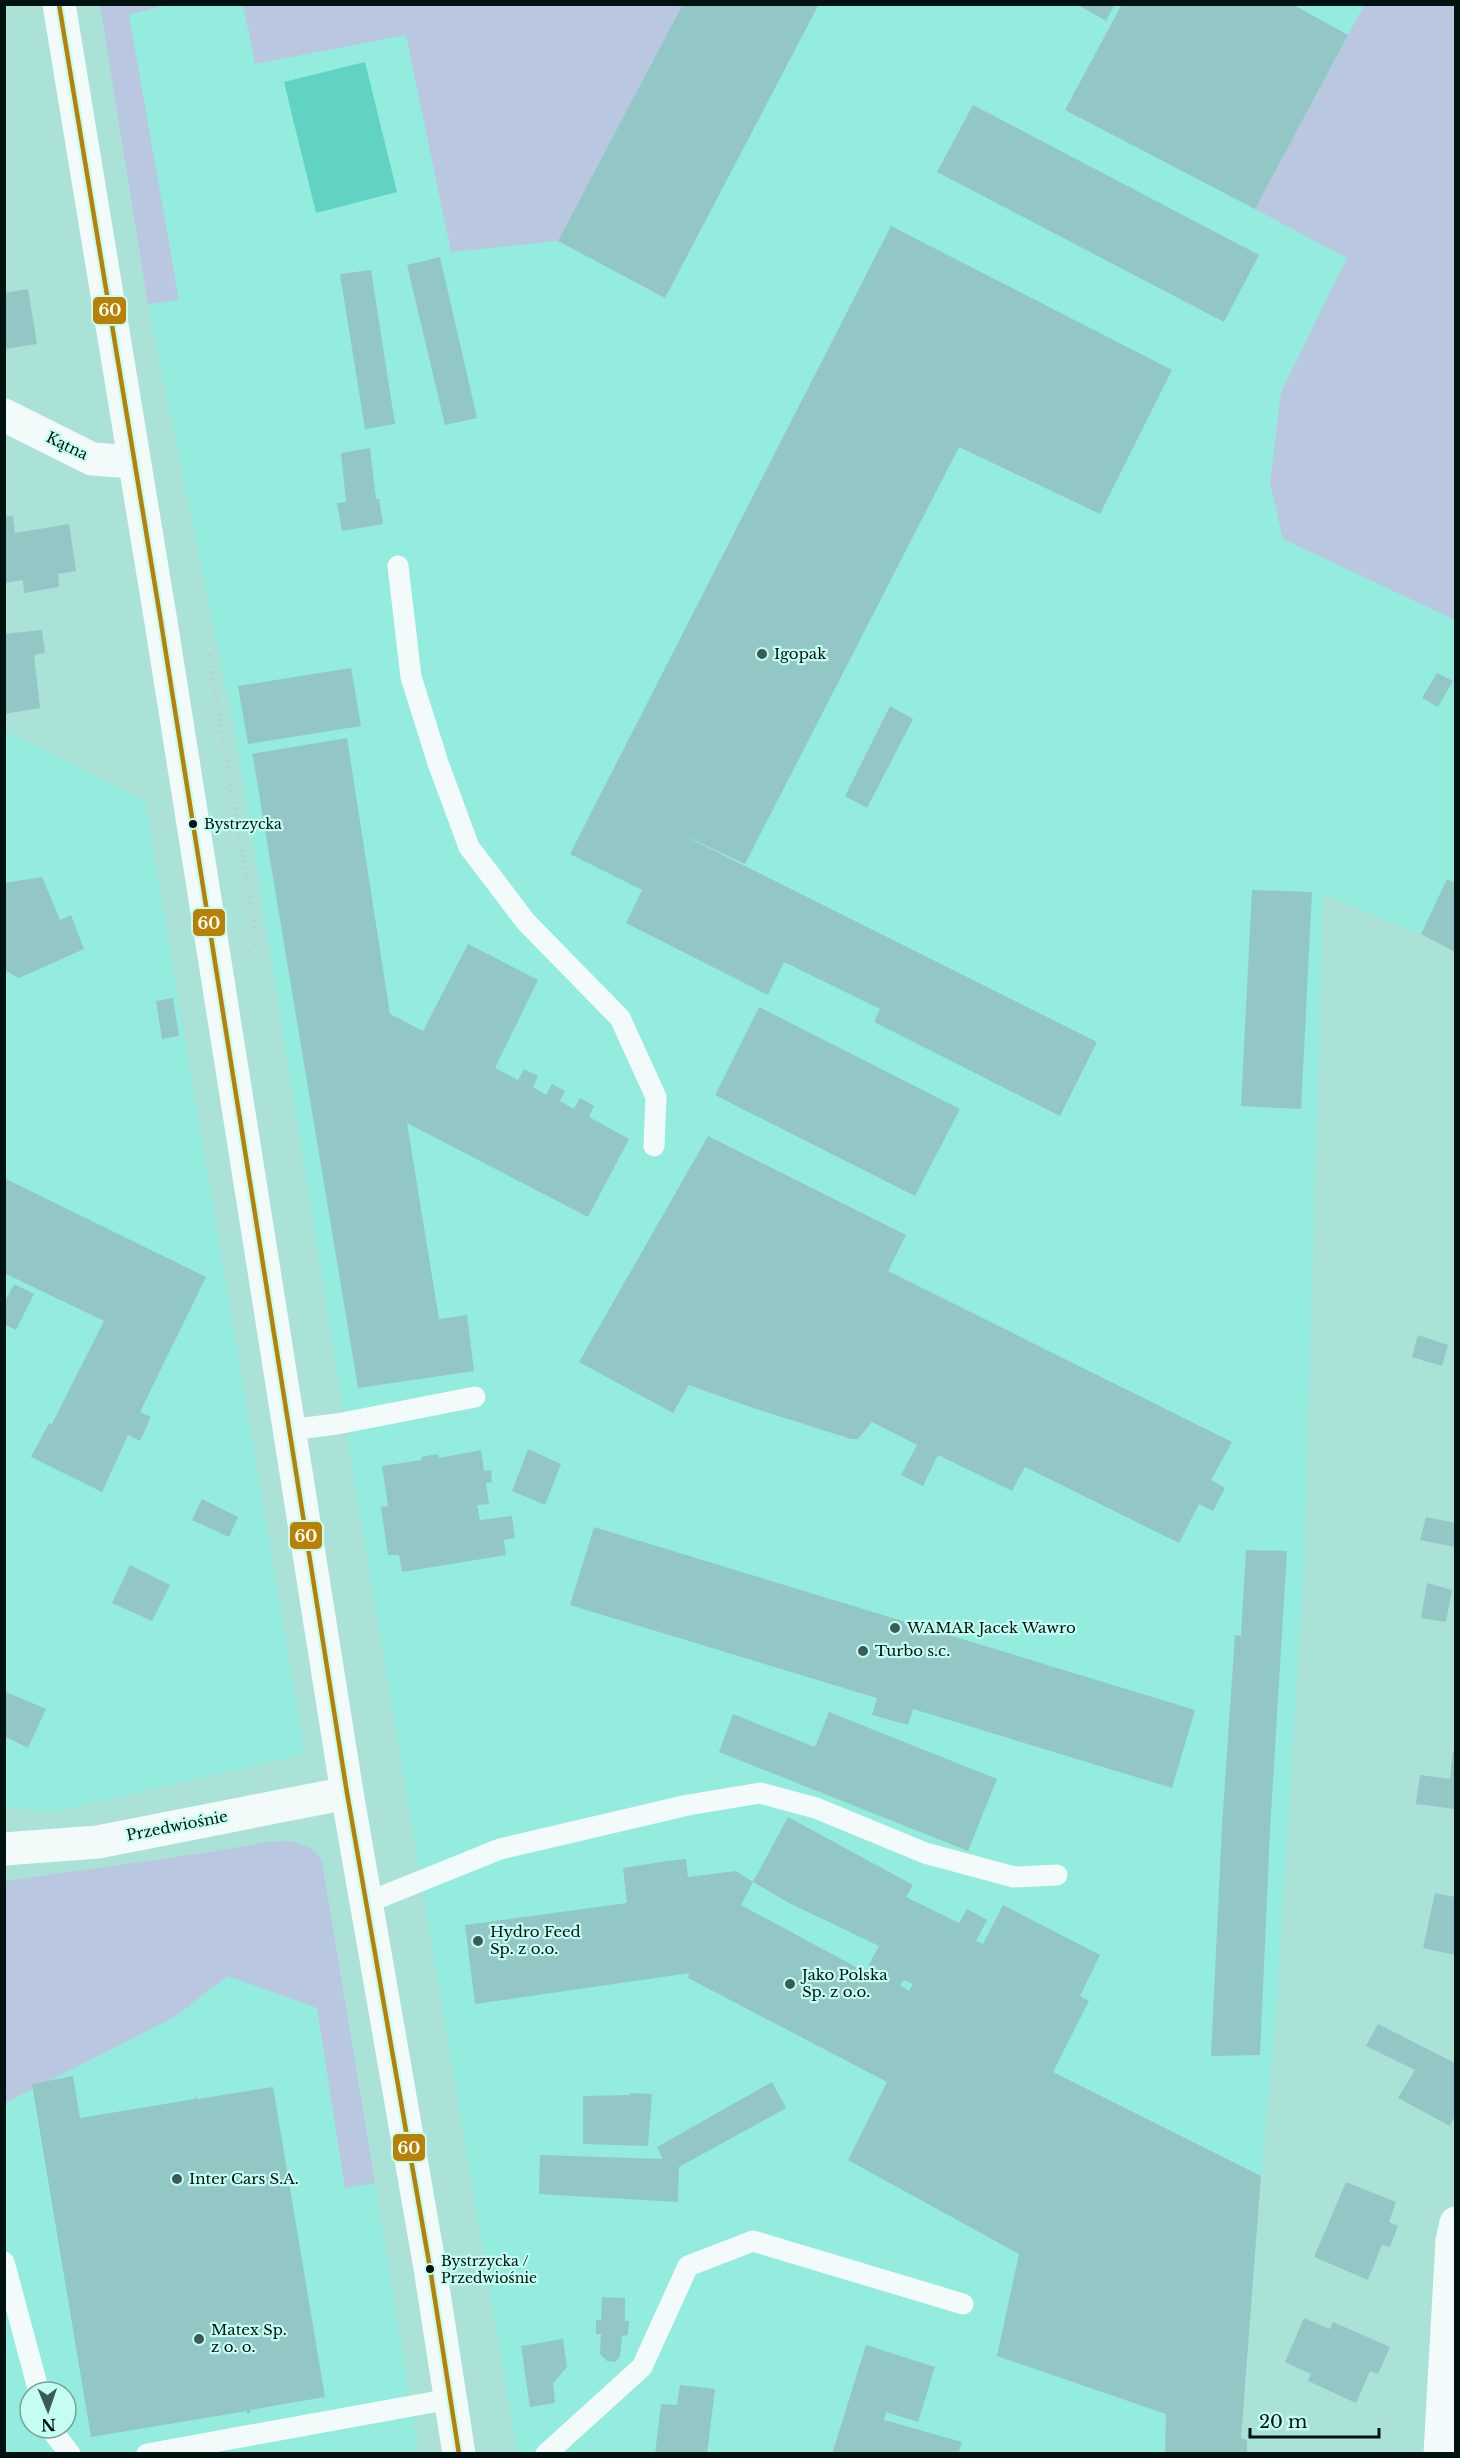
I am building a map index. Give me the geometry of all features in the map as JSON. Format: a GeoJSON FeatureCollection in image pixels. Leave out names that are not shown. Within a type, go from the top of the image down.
{"type":"FeatureCollection","features":[{"type":"Feature","properties":{"kind":"street"},"geometry":{"type":"LineString","coordinates":[[59,4],[347,1793],[430,2268],[459,2454]]}},
{"type":"Feature","properties":{"kind":"street","name":"Kątna"},"geometry":{"type":"LineString","coordinates":[[4,415],[92,459],[134,462]]}},
{"type":"Feature","properties":{"kind":"street","name":"Przedwiośnie"},"geometry":{"type":"LineString","coordinates":[[4,1849],[98,1842],[347,1793]]}},
{"type":"Feature","properties":{"kind":"street"},"geometry":{"type":"LineString","coordinates":[[1440,2454],[1455,2228]]}},
{"type":"Feature","properties":{"kind":"lane"},"geometry":{"type":"LineString","coordinates":[[398,566],[411,677],[438,763],[469,847],[526,922],[620,1018],[656,1097],[654,1146]]}},
{"type":"Feature","properties":{"kind":"lane"},"geometry":{"type":"LineString","coordinates":[[289,1430],[337,1424],[475,1396]]}},
{"type":"Feature","properties":{"kind":"lane"},"geometry":{"type":"LineString","coordinates":[[366,1903],[500,1849],[688,1805],[760,1793],[816,1808],[926,1853],[1014,1877],[1057,1875]]}},
{"type":"Feature","properties":{"kind":"lane"},"geometry":{"type":"LineString","coordinates":[[546,2454],[642,2367],[688,2266],[753,2241],[963,2304]]}},
{"type":"Feature","properties":{"kind":"lane"},"geometry":{"type":"LineString","coordinates":[[4,2262],[36,2380]]}},
{"type":"Feature","properties":{"kind":"lane"},"geometry":{"type":"LineString","coordinates":[[147,2454],[450,2399]]}},
{"type":"Feature","properties":{"kind":"lane"},"geometry":{"type":"LineString","coordinates":[[59,2440],[70,2454]]}},
{"type":"Feature","properties":{"kind":"shaded area"},"geometry":{"type":"Polygon","coordinates":[[[100,5],[1364,5],[1255,209],[1347,258],[1281,392],[1283,539],[1455,620],[1456,952],[1421,934],[1323,894],[1304,1565],[1276,2015],[1241,2438],[1247,2440],[1247,2453],[517,2453],[357,1497],[236,738],[148,304],[100,5]]]}},
{"type":"Feature","properties":{"kind":"shaded area"},"geometry":{"type":"Polygon","coordinates":[[[100,5],[166,5],[129,15],[179,300],[148,304],[100,5]]]}},
{"type":"Feature","properties":{"kind":"shaded area"},"geometry":{"type":"Polygon","coordinates":[[[243,5],[683,5],[558,241],[451,252],[406,35],[255,64],[243,5]]]}},
{"type":"Feature","properties":{"kind":"shaded area"},"geometry":{"type":"Polygon","coordinates":[[[1364,5],[1455,5],[1455,620],[1283,539],[1270,483],[1281,392],[1347,258],[1255,209],[1364,5]]]}},
{"type":"Feature","properties":{"kind":"shaded area"},"geometry":{"type":"Polygon","coordinates":[[[365,62],[397,192],[316,213],[284,82],[365,62]]]}},
{"type":"Feature","properties":{"kind":"shaded area"},"geometry":{"type":"Polygon","coordinates":[[[4,730],[145,801],[305,1754],[54,1812],[4,1807],[4,730]]]}},
{"type":"Feature","properties":{"kind":"shaded area"},"geometry":{"type":"Polygon","coordinates":[[[292,1841],[312,1849],[322,1861],[375,2183],[345,2188],[317,2008],[228,1976],[173,2018],[5,2103],[5,1881],[267,1842],[292,1841]]]}},
{"type":"Feature","properties":{"kind":"shaded area"},"geometry":{"type":"Polygon","coordinates":[[[228,1976],[317,2008],[345,2188],[375,2183],[419,2453],[5,2454],[5,2103],[173,2018],[228,1976]]]}},
{"type":"Feature","properties":{"kind":"building"},"geometry":{"type":"Polygon","coordinates":[[[683,4],[819,4],[665,298],[558,241],[683,4]]]}},
{"type":"Feature","properties":{"kind":"building"},"geometry":{"type":"Polygon","coordinates":[[[1076,4],[1115,4],[1106,21],[1076,4]]]}},
{"type":"Feature","properties":{"kind":"building"},"geometry":{"type":"Polygon","coordinates":[[[1122,4],[1292,4],[1348,35],[1255,209],[1065,110],[1122,4]]]}},
{"type":"Feature","properties":{"kind":"building"},"geometry":{"type":"Polygon","coordinates":[[[973,105],[1259,255],[1224,322],[937,172],[973,105]]]}},
{"type":"Feature","properties":{"kind":"building","name":"Igopak"},"geometry":{"type":"Polygon","coordinates":[[[891,226],[1172,370],[1100,514],[959,447],[745,864],[673,830],[1097,1042],[1060,1116],[874,1022],[880,1009],[784,962],[768,995],[626,923],[642,890],[570,854],[891,226]]]}},
{"type":"Feature","properties":{"kind":"building"},"geometry":{"type":"Polygon","coordinates":[[[440,257],[477,418],[445,425],[407,265],[440,257]]]}},
{"type":"Feature","properties":{"kind":"building"},"geometry":{"type":"Polygon","coordinates":[[[371,270],[395,424],[365,429],[340,274],[371,270]]]}},
{"type":"Feature","properties":{"kind":"building"},"geometry":{"type":"Polygon","coordinates":[[[28,289],[37,344],[4,349],[4,293],[28,289]]]}},
{"type":"Feature","properties":{"kind":"building"},"geometry":{"type":"Polygon","coordinates":[[[370,448],[376,499],[379,499],[383,524],[342,531],[337,503],[346,502],[341,453],[370,448]]]}},
{"type":"Feature","properties":{"kind":"building"},"geometry":{"type":"Polygon","coordinates":[[[13,516],[15,533],[69,524],[76,571],[58,574],[59,587],[24,593],[23,580],[4,583],[4,517],[13,516]]]}},
{"type":"Feature","properties":{"kind":"building"},"geometry":{"type":"Polygon","coordinates":[[[42,630],[45,653],[34,655],[40,708],[4,714],[4,634],[42,630]]]}},
{"type":"Feature","properties":{"kind":"building"},"geometry":{"type":"Polygon","coordinates":[[[351,668],[361,726],[248,744],[238,686],[351,668]]]}},
{"type":"Feature","properties":{"kind":"building"},"geometry":{"type":"Polygon","coordinates":[[[1437,673],[1453,681],[1438,707],[1422,698],[1437,673]]]}},
{"type":"Feature","properties":{"kind":"building"},"geometry":{"type":"Polygon","coordinates":[[[890,706],[913,719],[867,808],[845,796],[890,706]]]}},
{"type":"Feature","properties":{"kind":"building"},"geometry":{"type":"Polygon","coordinates":[[[347,738],[390,1014],[423,1031],[468,944],[538,980],[495,1068],[518,1080],[524,1069],[538,1076],[533,1087],[546,1095],[552,1084],[565,1091],[560,1101],[574,1109],[580,1098],[594,1106],[589,1117],[629,1139],[588,1217],[407,1123],[439,1319],[467,1315],[474,1371],[358,1388],[251,754],[347,738]]]}},
{"type":"Feature","properties":{"kind":"building"},"geometry":{"type":"Polygon","coordinates":[[[42,877],[60,920],[71,915],[84,949],[19,978],[4,970],[4,883],[42,877]]]}},
{"type":"Feature","properties":{"kind":"building"},"geometry":{"type":"Polygon","coordinates":[[[1447,879],[1455,883],[1455,952],[1421,934],[1447,879]]]}},
{"type":"Feature","properties":{"kind":"building"},"geometry":{"type":"Polygon","coordinates":[[[1252,890],[1312,892],[1301,1109],[1241,1106],[1252,890]]]}},
{"type":"Feature","properties":{"kind":"building"},"geometry":{"type":"Polygon","coordinates":[[[173,998],[179,1036],[162,1039],[156,1001],[173,998]]]}},
{"type":"Feature","properties":{"kind":"building"},"geometry":{"type":"Polygon","coordinates":[[[759,1007],[960,1109],[915,1196],[715,1095],[759,1007]]]}},
{"type":"Feature","properties":{"kind":"building"},"geometry":{"type":"Polygon","coordinates":[[[708,1136],[906,1235],[888,1271],[1232,1442],[1211,1480],[1225,1488],[1213,1511],[1199,1504],[1179,1543],[1025,1467],[1012,1491],[938,1455],[923,1486],[901,1475],[917,1445],[872,1422],[858,1439],[851,1439],[689,1385],[673,1413],[579,1362],[708,1136]]]}},
{"type":"Feature","properties":{"kind":"building"},"geometry":{"type":"Polygon","coordinates":[[[4,1178],[206,1277],[140,1412],[151,1417],[140,1441],[128,1435],[102,1492],[31,1457],[49,1423],[52,1424],[104,1321],[4,1273],[4,1178]]]}},
{"type":"Feature","properties":{"kind":"building"},"geometry":{"type":"Polygon","coordinates":[[[14,1284],[34,1294],[16,1330],[4,1324],[4,1303],[14,1284]]]}},
{"type":"Feature","properties":{"kind":"building"},"geometry":{"type":"Polygon","coordinates":[[[1418,1335],[1448,1345],[1442,1366],[1412,1357],[1418,1335]]]}},
{"type":"Feature","properties":{"kind":"building"},"geometry":{"type":"Polygon","coordinates":[[[528,1449],[561,1464],[545,1505],[512,1491],[528,1449]]]}},
{"type":"Feature","properties":{"kind":"building"},"geometry":{"type":"Polygon","coordinates":[[[481,1450],[484,1471],[491,1470],[492,1482],[486,1483],[489,1504],[477,1505],[480,1520],[512,1516],[515,1538],[504,1540],[506,1555],[402,1572],[399,1555],[388,1555],[381,1507],[388,1506],[382,1466],[422,1460],[421,1457],[438,1454],[439,1458],[481,1450]]]}},
{"type":"Feature","properties":{"kind":"building"},"geometry":{"type":"Polygon","coordinates":[[[202,1499],[238,1517],[229,1537],[192,1520],[202,1499]]]}},
{"type":"Feature","properties":{"kind":"building"},"geometry":{"type":"Polygon","coordinates":[[[1426,1517],[1455,1523],[1455,1547],[1420,1540],[1426,1517]]]}},
{"type":"Feature","properties":{"kind":"building","name":"Turbo s.c."},"geometry":{"type":"Polygon","coordinates":[[[594,1527],[1195,1710],[1172,1788],[913,1709],[908,1725],[872,1715],[877,1698],[570,1605],[594,1527]]]}},
{"type":"Feature","properties":{"kind":"building"},"geometry":{"type":"Polygon","coordinates":[[[1246,1550],[1287,1551],[1270,1830],[1260,2055],[1211,2056],[1222,1826],[1235,1635],[1241,1636],[1246,1550]]]}},
{"type":"Feature","properties":{"kind":"building"},"geometry":{"type":"Polygon","coordinates":[[[130,1565],[170,1585],[152,1621],[112,1603],[130,1565]]]}},
{"type":"Feature","properties":{"kind":"building"},"geometry":{"type":"Polygon","coordinates":[[[1427,1583],[1452,1590],[1446,1622],[1421,1618],[1427,1583]]]}},
{"type":"Feature","properties":{"kind":"building"},"geometry":{"type":"Polygon","coordinates":[[[4,1691],[46,1709],[28,1748],[4,1736],[4,1691]]]}},
{"type":"Feature","properties":{"kind":"building"},"geometry":{"type":"Polygon","coordinates":[[[829,1712],[997,1779],[968,1851],[719,1752],[733,1714],[815,1747],[829,1712]]]}},
{"type":"Feature","properties":{"kind":"building"},"geometry":{"type":"Polygon","coordinates":[[[1453,1751],[1455,1752],[1455,1809],[1416,1804],[1420,1775],[1450,1779],[1453,1751]]]}},
{"type":"Feature","properties":{"kind":"building"},"geometry":{"type":"Polygon","coordinates":[[[788,1817],[913,1885],[906,1897],[959,1923],[967,1909],[987,1920],[976,1941],[983,1944],[1003,1905],[1100,1955],[1080,1996],[1089,2001],[1053,2072],[1261,2176],[1241,2438],[1247,2440],[1247,2454],[1165,2454],[1166,2414],[997,2356],[1019,2254],[848,2160],[887,2082],[688,1978],[690,1973],[475,2004],[465,1925],[627,1903],[623,1868],[686,1859],[688,1877],[736,1871],[753,1882],[788,1817]],[[753,1882],[741,1905],[865,1972],[879,1946],[789,1903],[753,1882]],[[904,1980],[900,1985],[909,1991],[913,1984],[904,1980]]]}},
{"type":"Feature","properties":{"kind":"building"},"geometry":{"type":"Polygon","coordinates":[[[1435,1893],[1455,1897],[1455,1955],[1423,1948],[1435,1893]]]}},
{"type":"Feature","properties":{"kind":"building"},"geometry":{"type":"Polygon","coordinates":[[[1378,2024],[1455,2063],[1455,2115],[1450,2126],[1398,2098],[1415,2070],[1366,2046],[1378,2024]]]}},
{"type":"Feature","properties":{"kind":"building"},"geometry":{"type":"Polygon","coordinates":[[[73,2076],[80,2118],[195,2099],[195,2096],[198,2099],[273,2087],[325,2397],[250,2410],[247,2414],[247,2411],[91,2437],[32,2084],[73,2076]]]}},
{"type":"Feature","properties":{"kind":"building"},"geometry":{"type":"Polygon","coordinates":[[[772,2082],[786,2108],[679,2167],[678,2202],[539,2194],[540,2155],[663,2159],[657,2147],[772,2082]]]}},
{"type":"Feature","properties":{"kind":"building"},"geometry":{"type":"Polygon","coordinates":[[[630,2093],[652,2094],[648,2146],[583,2144],[583,2096],[630,2095],[630,2093]]]}},
{"type":"Feature","properties":{"kind":"building"},"geometry":{"type":"Polygon","coordinates":[[[1346,2182],[1396,2202],[1389,2222],[1398,2226],[1390,2247],[1382,2245],[1368,2280],[1314,2257],[1346,2182]]]}},
{"type":"Feature","properties":{"kind":"building"},"geometry":{"type":"Polygon","coordinates":[[[602,2297],[625,2298],[625,2321],[629,2321],[628,2335],[622,2336],[620,2357],[615,2362],[607,2361],[600,2354],[601,2334],[596,2334],[596,2320],[601,2320],[602,2297]]]}},
{"type":"Feature","properties":{"kind":"building"},"geometry":{"type":"Polygon","coordinates":[[[1304,2318],[1330,2329],[1333,2322],[1390,2347],[1378,2374],[1370,2371],[1356,2403],[1308,2381],[1311,2374],[1285,2362],[1304,2318]]]}},
{"type":"Feature","properties":{"kind":"building"},"geometry":{"type":"Polygon","coordinates":[[[563,2339],[567,2367],[553,2383],[555,2403],[530,2407],[521,2346],[563,2339]]]}},
{"type":"Feature","properties":{"kind":"building"},"geometry":{"type":"Polygon","coordinates":[[[866,2345],[935,2367],[918,2422],[886,2412],[884,2420],[962,2442],[958,2454],[832,2454],[866,2345]]]}},
{"type":"Feature","properties":{"kind":"building"},"geometry":{"type":"Polygon","coordinates":[[[680,2385],[715,2389],[707,2454],[655,2454],[661,2404],[677,2405],[680,2385]]]}},
{"type":"Feature","properties":{"kind":"transit line","name":"60"},"geometry":{"type":"LineString","coordinates":[[59,4],[160,616],[347,1793],[430,2268],[459,2454]]}},
{"type":"Feature","properties":{"kind":"place","name":"Igopak"},"geometry":{"type":"Point","coordinates":[762,654]}},
{"type":"Feature","properties":{"kind":"place","name":"Bystrzycka"},"geometry":{"type":"Point","coordinates":[193,824]}},
{"type":"Feature","properties":{"kind":"place","name":"WAMAR Jacek Wawro"},"geometry":{"type":"Point","coordinates":[895,1628]}},
{"type":"Feature","properties":{"kind":"place","name":"Turbo s.c."},"geometry":{"type":"Point","coordinates":[863,1651]}},
{"type":"Feature","properties":{"kind":"place","name":"Hydro Feed Sp. z o.o."},"geometry":{"type":"Point","coordinates":[478,1941]}},
{"type":"Feature","properties":{"kind":"place","name":"Jako Polska Sp. z o.o."},"geometry":{"type":"Point","coordinates":[790,1984]}},
{"type":"Feature","properties":{"kind":"place","name":"Inter Cars S.A."},"geometry":{"type":"Point","coordinates":[177,2179]}},
{"type":"Feature","properties":{"kind":"place","name":"Bystrzycka / Przedwiośnie"},"geometry":{"type":"Point","coordinates":[430,2269]}},
{"type":"Feature","properties":{"kind":"place","name":"Matex Sp. z o. o."},"geometry":{"type":"Point","coordinates":[199,2339]}}]}
